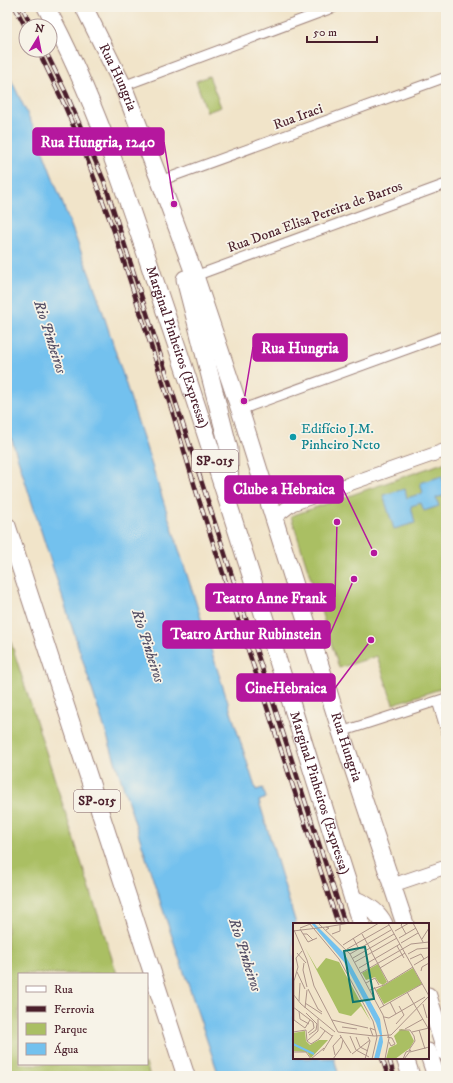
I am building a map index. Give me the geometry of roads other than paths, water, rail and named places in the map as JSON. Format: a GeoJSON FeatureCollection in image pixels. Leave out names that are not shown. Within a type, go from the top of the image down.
{"type":"FeatureCollection","features":[{"type":"Feature","properties":{"kind":"highway","name":"Marginal Pinheiros (Expressa)"},"geometry":{"type":"LineString","coordinates":[[46,7],[83,85],[116,165],[194,397],[361,923]]}},
{"type":"Feature","properties":{"kind":"highway","name":"Rua Hungria"},"geometry":{"type":"LineString","coordinates":[[84,7],[122,86],[160,181],[195,276],[240,410],[341,732],[405,923]]}},
{"type":"Feature","properties":{"kind":"highway"},"geometry":{"type":"LineString","coordinates":[[182,240],[181,256],[183,273],[229,449],[230,511]]}},
{"type":"Feature","properties":{"kind":"highway","name":"SP-015"},"geometry":{"type":"LineString","coordinates":[[7,526],[186,1076]]}},
{"type":"Feature","properties":{"kind":"highway"},"geometry":{"type":"LineString","coordinates":[[353,899],[374,911],[380,916],[384,923]]}},
{"type":"Feature","properties":{"kind":"highway"},"geometry":{"type":"LineString","coordinates":[[429,999],[446,1053]]}},
{"type":"Feature","properties":{"kind":"highway"},"geometry":{"type":"LineString","coordinates":[[429,1055],[436,1076]]}},
{"type":"Feature","properties":{"kind":"highway"},"geometry":{"type":"LineString","coordinates":[[405,1059],[411,1076]]}},
{"type":"Feature","properties":{"kind":"street"},"geometry":{"type":"LineString","coordinates":[[122,86],[313,11],[336,7]]}},
{"type":"Feature","properties":{"kind":"street","name":"Rua Iraci"},"geometry":{"type":"LineString","coordinates":[[160,181],[446,77]]}},
{"type":"Feature","properties":{"kind":"street","name":"Rua Dona Elisa Pereira de Barros"},"geometry":{"type":"LineString","coordinates":[[195,276],[446,184]]}},
{"type":"Feature","properties":{"kind":"street"},"geometry":{"type":"LineString","coordinates":[[240,410],[446,335]]}},
{"type":"Feature","properties":{"kind":"street"},"geometry":{"type":"LineString","coordinates":[[274,518],[292,504],[446,450]]}},
{"type":"Feature","properties":{"kind":"street"},"geometry":{"type":"LineString","coordinates":[[268,500],[292,504]]}},
{"type":"Feature","properties":{"kind":"street"},"geometry":{"type":"LineString","coordinates":[[341,732],[442,700],[446,731]]}},
{"type":"Feature","properties":{"kind":"street"},"geometry":{"type":"LineString","coordinates":[[393,885],[446,867]]}},
{"type":"Feature","properties":{"kind":"water","name":"Rio Pinheiros"},"geometry":{"type":"Polygon","coordinates":[[[7,71],[34,128],[97,294],[256,790],[263,788],[266,798],[259,801],[296,923],[293,923],[293,1059],[334,1059],[339,1076],[219,1076],[161,904],[7,425],[7,71]]]}},
{"type":"Feature","properties":{"kind":"water"},"geometry":{"type":"Polygon","coordinates":[[[442,476],[446,495],[436,498],[439,506],[424,511],[421,503],[411,506],[415,523],[394,529],[383,495],[405,489],[407,498],[423,493],[420,483],[442,476]]]}},
{"type":"Feature","properties":{"kind":"railway"},"geometry":{"type":"LineString","coordinates":[[15,7],[21,18]]}},
{"type":"Feature","properties":{"kind":"railway"},"geometry":{"type":"LineString","coordinates":[[22,7],[28,18]]}},
{"type":"Feature","properties":{"kind":"railway"},"geometry":{"type":"LineString","coordinates":[[42,58],[84,151],[114,231],[198,497],[338,923]]}},
{"type":"Feature","properties":{"kind":"railway"},"geometry":{"type":"LineString","coordinates":[[49,58],[66,93],[104,181],[345,923]]}},
{"type":"Feature","properties":{"kind":"railway"},"geometry":{"type":"LineString","coordinates":[[382,1059],[388,1076]]}},
{"type":"Feature","properties":{"kind":"railway"},"geometry":{"type":"LineString","coordinates":[[389,1059],[394,1076]]}},
{"type":"Feature","properties":{"kind":"place","name":"Rua Hungria, 1240"},"geometry":{"type":"Point","coordinates":[174,204]}},
{"type":"Feature","properties":{"kind":"place","name":"Rua Hungria"},"geometry":{"type":"Point","coordinates":[244,401]}},
{"type":"Feature","properties":{"kind":"place","name":"Edifício J.M. Pinheiro Neto"},"geometry":{"type":"Point","coordinates":[293,437]}},
{"type":"Feature","properties":{"kind":"place","name":"Teatro Anne Frank"},"geometry":{"type":"Point","coordinates":[337,522]}},
{"type":"Feature","properties":{"kind":"place","name":"Clube a Hebraica"},"geometry":{"type":"Point","coordinates":[374,553]}},
{"type":"Feature","properties":{"kind":"place","name":"Teatro Arthur Rubinstein"},"geometry":{"type":"Point","coordinates":[354,579]}},
{"type":"Feature","properties":{"kind":"place","name":"CineHebraica"},"geometry":{"type":"Point","coordinates":[371,640]}}]}
